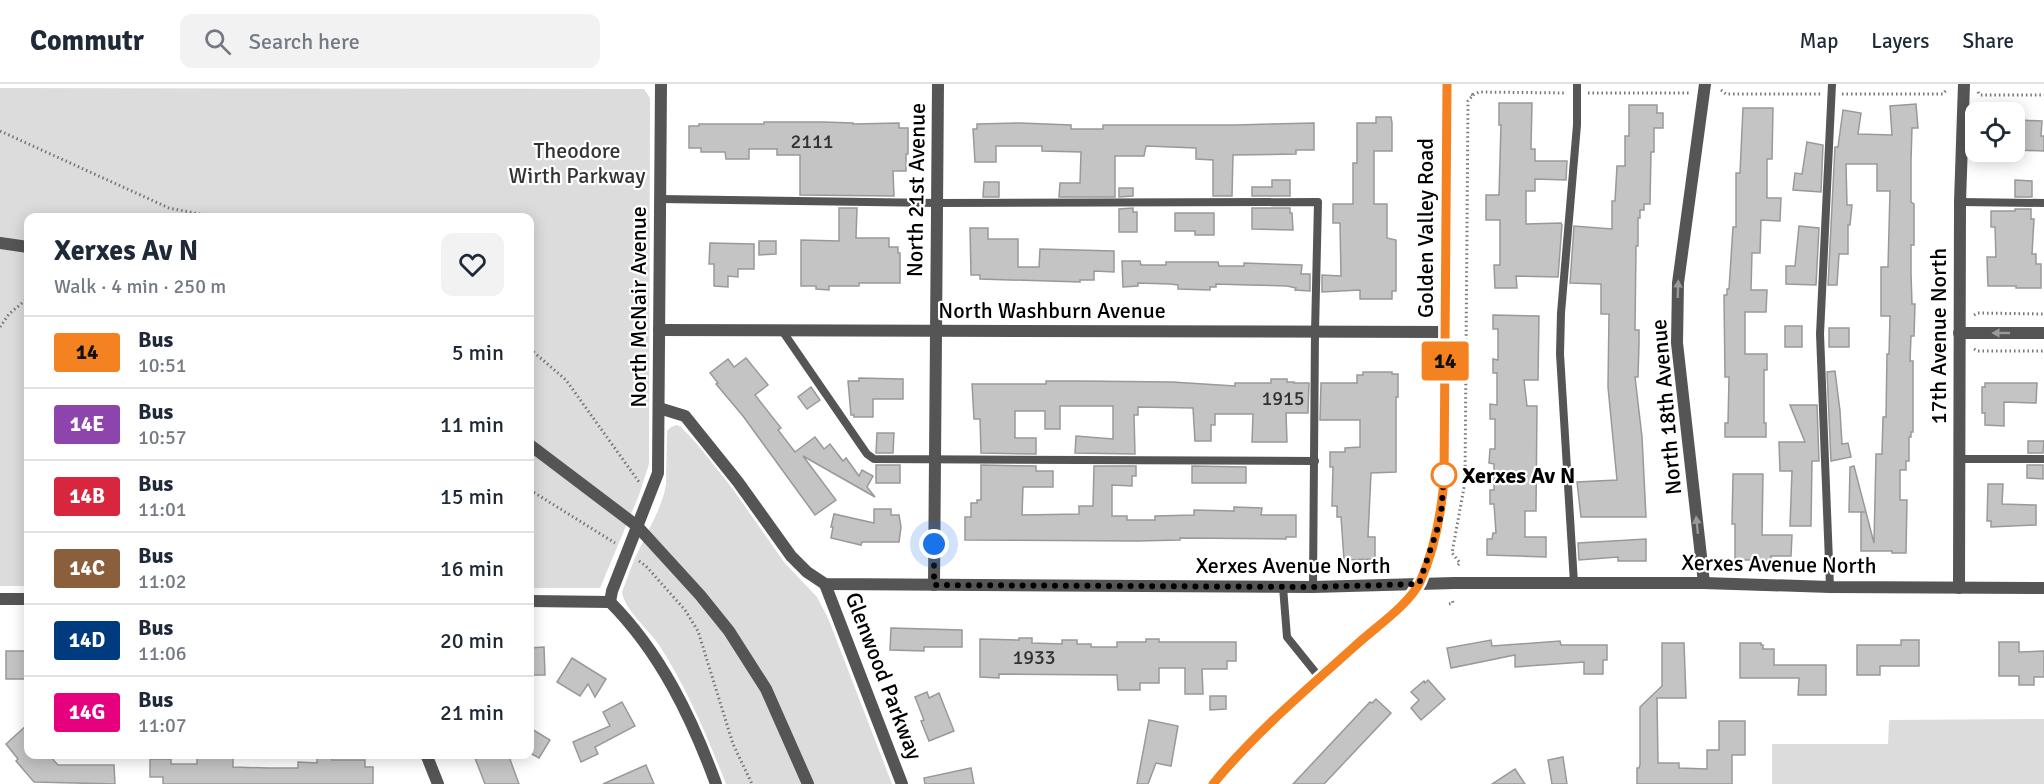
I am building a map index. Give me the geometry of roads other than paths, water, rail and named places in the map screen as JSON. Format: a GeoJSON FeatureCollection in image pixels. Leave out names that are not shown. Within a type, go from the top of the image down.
{"type":"FeatureCollection","features":[{"type":"Feature","properties":{"kind":"street","name":"North McNair Avenue"},"geometry":{"type":"LineString","coordinates":[[637,526],[658,473],[661,84]]}},
{"type":"Feature","properties":{"kind":"street","name":"North 21st Avenue"},"geometry":{"type":"LineString","coordinates":[[934,585],[938,84]]}},
{"type":"Feature","properties":{"kind":"street","name":"Golden Valley Road"},"geometry":{"type":"LineString","coordinates":[[1213,784],[1234,759],[1396,611],[1419,584],[1436,540],[1444,480],[1447,84]]}},
{"type":"Feature","properties":{"kind":"street","name":"North 18th Avenue"},"geometry":{"type":"LineString","coordinates":[[1704,583],[1677,343],[1678,283],[1705,84]]}},
{"type":"Feature","properties":{"kind":"street","name":"17th Avenue North"},"geometry":{"type":"LineString","coordinates":[[1959,588],[1960,202],[1964,84]]}},
{"type":"Feature","properties":{"kind":"street"},"geometry":{"type":"LineString","coordinates":[[0,243],[24,246]]}},
{"type":"Feature","properties":{"kind":"street","name":"North Washburn Avenue"},"geometry":{"type":"LineString","coordinates":[[659,330],[1446,332]]}},
{"type":"Feature","properties":{"kind":"street"},"geometry":{"type":"LineString","coordinates":[[1959,333],[2044,333]]}},
{"type":"Feature","properties":{"kind":"street"},"geometry":{"type":"LineString","coordinates":[[658,408],[685,416],[738,482],[790,556],[807,572],[825,584]]}},
{"type":"Feature","properties":{"kind":"street"},"geometry":{"type":"LineString","coordinates":[[534,448],[637,526],[700,595],[729,631],[752,666],[780,718],[808,784]]}},
{"type":"Feature","properties":{"kind":"street"},"geometry":{"type":"LineString","coordinates":[[610,602],[637,526]]}},
{"type":"Feature","properties":{"kind":"street","name":"Xerxes Avenue North"},"geometry":{"type":"LineString","coordinates":[[825,584],[1313,587],[1419,584],[1704,583],[1830,587],[2044,588]]}},
{"type":"Feature","properties":{"kind":"street","name":"Glenwood Parkway"},"geometry":{"type":"LineString","coordinates":[[825,584],[902,784]]}},
{"type":"Feature","properties":{"kind":"street"},"geometry":{"type":"LineString","coordinates":[[0,599],[24,599]]}},
{"type":"Feature","properties":{"kind":"street"},"geometry":{"type":"LineString","coordinates":[[534,601],[610,602],[629,621],[647,644],[666,676],[716,784]]}},
{"type":"Feature","properties":{"kind":"street"},"geometry":{"type":"LineString","coordinates":[[428,759],[438,784]]}},
{"type":"Feature","properties":{"kind":"lane"},"geometry":{"type":"LineString","coordinates":[[1574,583],[1560,354],[1561,314],[1577,125],[1576,84]]}},
{"type":"Feature","properties":{"kind":"lane"},"geometry":{"type":"LineString","coordinates":[[1830,587],[1820,334],[1832,84]]}},
{"type":"Feature","properties":{"kind":"lane"},"geometry":{"type":"LineString","coordinates":[[660,199],[937,203],[1318,202],[1314,332],[1313,587]]}},
{"type":"Feature","properties":{"kind":"lane"},"geometry":{"type":"LineString","coordinates":[[1960,202],[2044,203]]}},
{"type":"Feature","properties":{"kind":"lane"},"geometry":{"type":"LineString","coordinates":[[782,329],[867,454],[874,459],[1314,461]]}},
{"type":"Feature","properties":{"kind":"lane"},"geometry":{"type":"LineString","coordinates":[[1959,459],[2044,459]]}},
{"type":"Feature","properties":{"kind":"lane"},"geometry":{"type":"LineString","coordinates":[[1283,587],[1287,637],[1320,678]]}},
{"type":"Feature","properties":{"kind":"place","name":"Xerxes Av N"},"geometry":{"type":"Point","coordinates":[1444,475]}},
{"type":"Feature","properties":{"kind":"park label","name":"Theodore Wirth Parkway"},"geometry":{"type":"Point","coordinates":[577,162]}}]}
